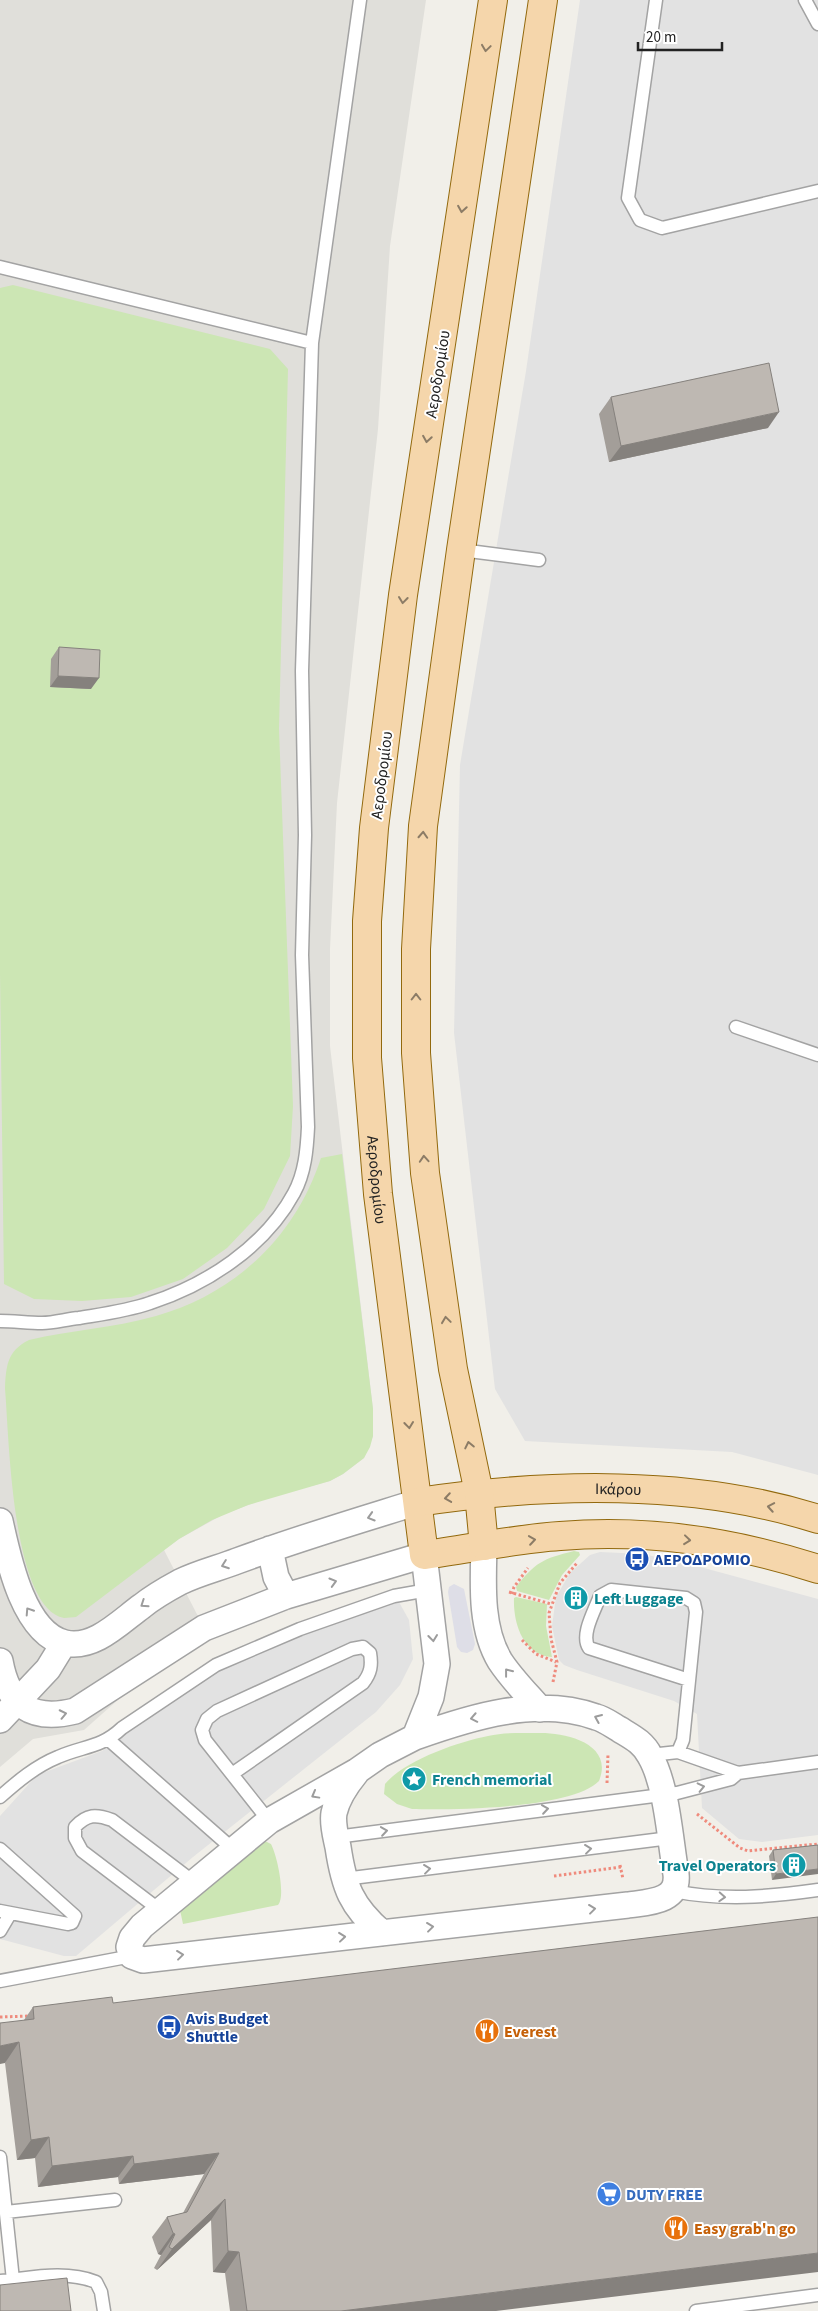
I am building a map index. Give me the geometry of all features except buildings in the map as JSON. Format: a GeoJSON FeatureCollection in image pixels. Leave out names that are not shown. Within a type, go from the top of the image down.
{"type":"FeatureCollection","features":[{"type":"Feature","properties":{"kind":"main road","name":"Αεροδρομίου"},"geometry":{"type":"LineString","coordinates":[[424,1555],[378,1194],[367,1058],[367,920],[374,828],[403,595],[493,0]]}},
{"type":"Feature","properties":{"kind":"main road"},"geometry":{"type":"LineString","coordinates":[[484,1546],[479,1493],[453,1368],[425,1173],[416,1053],[416,949],[423,826],[461,550],[543,0]]}},
{"type":"Feature","properties":{"kind":"main road","name":"Ικάρου"},"geometry":{"type":"LineString","coordinates":[[418,1502],[479,1493],[556,1488],[638,1489],[713,1496],[796,1512],[818,1519]]}},
{"type":"Feature","properties":{"kind":"main road"},"geometry":{"type":"LineString","coordinates":[[424,1555],[560,1536],[639,1535],[708,1542],[776,1555],[818,1569]]}},
{"type":"Feature","properties":{"kind":"street"},"geometry":{"type":"LineString","coordinates":[[0,1521],[14,1581],[27,1609],[49,1634],[64,1643],[85,1642],[97,1638],[180,1582],[270,1549],[418,1502]]}},
{"type":"Feature","properties":{"kind":"street"},"geometry":{"type":"LineString","coordinates":[[484,1546],[483,1594],[491,1640],[500,1660],[540,1709]]}},
{"type":"Feature","properties":{"kind":"street"},"geometry":{"type":"LineString","coordinates":[[270,1549],[276,1577],[286,1596]]}},
{"type":"Feature","properties":{"kind":"street"},"geometry":{"type":"LineString","coordinates":[[0,1661],[3,1678],[9,1692],[17,1702],[35,1712],[55,1716],[74,1711],[204,1628],[286,1596],[424,1555],[436,1664],[431,1697],[415,1737]]}},
{"type":"Feature","properties":{"kind":"street"},"geometry":{"type":"LineString","coordinates":[[0,1720],[48,1669],[64,1643]]}},
{"type":"Feature","properties":{"kind":"street"},"geometry":{"type":"LineString","coordinates":[[540,1709],[572,1710],[598,1717],[641,1742],[650,1755],[658,1772],[677,1882],[673,1891],[666,1897],[654,1902],[143,1960],[132,1956],[128,1947],[132,1938],[161,1911],[269,1821],[358,1771],[380,1755],[415,1737],[462,1720],[504,1712],[540,1709]]}},
{"type":"Feature","properties":{"kind":"street"},"geometry":{"type":"LineString","coordinates":[[358,1771],[347,1784],[334,1813],[336,1837],[344,1879],[350,1898],[357,1908],[382,1933]]}},
{"type":"Feature","properties":{"kind":"lane"},"geometry":{"type":"LineString","coordinates":[[0,1321],[43,1323],[125,1310],[150,1303],[201,1281],[239,1255],[266,1232],[294,1192],[302,1172],[307,1150],[308,1127],[302,955],[305,834],[302,671],[312,342],[360,0]]}},
{"type":"Feature","properties":{"kind":"lane"},"geometry":{"type":"LineString","coordinates":[[656,0],[628,198],[640,220],[662,228],[818,191]]}},
{"type":"Feature","properties":{"kind":"lane"},"geometry":{"type":"LineString","coordinates":[[804,0],[818,24]]}},
{"type":"Feature","properties":{"kind":"lane"},"geometry":{"type":"LineString","coordinates":[[0,267],[312,342]]}},
{"type":"Feature","properties":{"kind":"lane"},"geometry":{"type":"LineString","coordinates":[[461,550],[539,560]]}},
{"type":"Feature","properties":{"kind":"lane"},"geometry":{"type":"LineString","coordinates":[[736,1027],[818,1055]]}},
{"type":"Feature","properties":{"kind":"lane"},"geometry":{"type":"LineString","coordinates":[[0,1797],[24,1776],[58,1757],[109,1740],[122,1728],[216,1665],[310,1626],[394,1596],[428,1590]]}},
{"type":"Feature","properties":{"kind":"lane"},"geometry":{"type":"LineString","coordinates":[[678,1752],[683,1740],[696,1612],[694,1603],[686,1598],[610,1590],[600,1596],[586,1632],[586,1644],[589,1648],[689,1680]]}},
{"type":"Feature","properties":{"kind":"lane"},"geometry":{"type":"LineString","coordinates":[[232,1774],[363,1683],[372,1663],[370,1653],[363,1648],[352,1649],[217,1711],[207,1719],[202,1730],[205,1740],[269,1821]]}},
{"type":"Feature","properties":{"kind":"lane"},"geometry":{"type":"LineString","coordinates":[[109,1740],[234,1850]]}},
{"type":"Feature","properties":{"kind":"lane"},"geometry":{"type":"LineString","coordinates":[[650,1755],[678,1752],[738,1773],[818,1762]]}},
{"type":"Feature","properties":{"kind":"lane"},"geometry":{"type":"LineString","coordinates":[[336,1837],[662,1794],[715,1784],[738,1773]]}},
{"type":"Feature","properties":{"kind":"lane"},"geometry":{"type":"LineString","coordinates":[[161,1911],[82,1851],[75,1838],[75,1827],[83,1818],[96,1815],[112,1820],[195,1882]]}},
{"type":"Feature","properties":{"kind":"lane"},"geometry":{"type":"LineString","coordinates":[[344,1879],[670,1838]]}},
{"type":"Feature","properties":{"kind":"lane"},"geometry":{"type":"LineString","coordinates":[[0,1850],[75,1916],[72,1923],[68,1924],[5,1913],[0,1931]]}},
{"type":"Feature","properties":{"kind":"lane"},"geometry":{"type":"LineString","coordinates":[[673,1891],[692,1895],[754,1898],[818,1890]]}},
{"type":"Feature","properties":{"kind":"lane"},"geometry":{"type":"LineString","coordinates":[[0,1981],[132,1956]]}},
{"type":"Feature","properties":{"kind":"lane"},"geometry":{"type":"LineString","coordinates":[[0,2157],[14,2280]]}},
{"type":"Feature","properties":{"kind":"lane"},"geometry":{"type":"LineString","coordinates":[[6,2212],[115,2200]]}},
{"type":"Feature","properties":{"kind":"lane"},"geometry":{"type":"LineString","coordinates":[[0,2281],[50,2275],[84,2277],[96,2282],[104,2311]]}},
{"type":"Feature","properties":{"kind":"lane"},"geometry":{"type":"LineString","coordinates":[[696,2311],[818,2296]]}},
{"type":"Feature","properties":{"kind":"path"},"geometry":{"type":"LineString","coordinates":[[557,1662],[549,1619],[551,1604],[564,1576],[581,1560]]}},
{"type":"Feature","properties":{"kind":"path"},"geometry":{"type":"LineString","coordinates":[[513,1593],[551,1604]]}},
{"type":"Feature","properties":{"kind":"path"},"geometry":{"type":"LineString","coordinates":[[696,1814],[740,1848],[748,1851],[818,1844]]}},
{"type":"Feature","properties":{"kind":"path"},"geometry":{"type":"LineString","coordinates":[[0,2017],[39,2015]]}},
{"type":"Feature","properties":{"kind":"path"},"geometry":{"type":"LineString","coordinates":[[11,2017],[12,2025]]}},
{"type":"Feature","properties":{"kind":"shaded area"},"geometry":{"type":"Polygon","coordinates":[[[0,0],[426,0],[390,246],[378,429],[337,803],[330,949],[330,1046],[373,1409],[373,1436],[364,1458],[343,1474],[330,1481],[270,1497],[224,1514],[179,1539],[164,1550],[204,1628],[162,1668],[120,1698],[84,1730],[33,1739],[0,1767],[0,0]]]}},
{"type":"Feature","properties":{"kind":"shaded area"},"geometry":{"type":"Polygon","coordinates":[[[580,0],[818,0],[818,1475],[732,1452],[525,1441],[495,1389],[454,1033],[460,765],[526,371],[580,0]]]}},
{"type":"Feature","properties":{"kind":"shaded area"},"geometry":{"type":"Polygon","coordinates":[[[600,1552],[643,1554],[693,1565],[818,1599],[818,1835],[762,1842],[739,1839],[702,1808],[697,1714],[674,1701],[577,1670],[564,1665],[559,1660],[552,1626],[556,1597],[570,1573],[590,1555],[600,1552]]]}},
{"type":"Feature","properties":{"kind":"shaded area"},"geometry":{"type":"Polygon","coordinates":[[[454,1584],[464,1589],[475,1644],[473,1650],[467,1653],[461,1652],[457,1647],[448,1592],[449,1587],[454,1584]]]}},
{"type":"Feature","properties":{"kind":"shaded area"},"geometry":{"type":"Polygon","coordinates":[[[390,1596],[399,1602],[409,1620],[413,1659],[400,1685],[376,1712],[193,1857],[76,1956],[64,1956],[0,1939],[0,1816],[37,1775],[102,1751],[211,1670],[390,1596]]]}},
{"type":"Feature","properties":{"kind":"green space"},"geometry":{"type":"Polygon","coordinates":[[[13,285],[270,349],[288,369],[279,729],[293,1106],[290,1156],[264,1209],[227,1248],[183,1279],[131,1297],[82,1301],[34,1299],[4,1284],[0,973],[0,288],[13,285]]]}},
{"type":"Feature","properties":{"kind":"green space"},"geometry":{"type":"Polygon","coordinates":[[[342,1154],[373,1409],[373,1436],[364,1458],[330,1481],[248,1505],[212,1520],[179,1539],[76,1617],[64,1618],[46,1607],[33,1584],[23,1552],[16,1516],[11,1478],[5,1389],[7,1366],[12,1354],[29,1340],[156,1316],[185,1306],[212,1293],[237,1277],[259,1258],[278,1237],[296,1213],[310,1187],[321,1158],[342,1154]]]}},
{"type":"Feature","properties":{"kind":"green space"},"geometry":{"type":"Polygon","coordinates":[[[574,1551],[579,1552],[580,1555],[562,1575],[549,1600],[517,1591],[516,1587],[540,1563],[554,1556],[574,1551]]]}},
{"type":"Feature","properties":{"kind":"green space"},"geometry":{"type":"Polygon","coordinates":[[[514,1598],[547,1604],[546,1626],[552,1657],[542,1655],[534,1650],[522,1636],[515,1617],[514,1598]]]}},
{"type":"Feature","properties":{"kind":"green space"},"geometry":{"type":"Polygon","coordinates":[[[541,1733],[575,1738],[594,1750],[600,1758],[602,1768],[599,1781],[585,1790],[564,1797],[510,1806],[482,1808],[412,1809],[397,1804],[384,1794],[385,1784],[394,1775],[418,1760],[448,1747],[494,1735],[541,1733]]]}},
{"type":"Feature","properties":{"kind":"green space"},"geometry":{"type":"Polygon","coordinates":[[[265,1841],[271,1844],[278,1866],[281,1893],[278,1905],[183,1924],[180,1910],[256,1843],[265,1841]]]}},
{"type":"Feature","properties":{"kind":"place","name":"ΑΕΡΟΔΡΟΜΙΟ"},"geometry":{"type":"Point","coordinates":[637,1559]}},
{"type":"Feature","properties":{"kind":"place","name":"Left Luggage"},"geometry":{"type":"Point","coordinates":[576,1598]}},
{"type":"Feature","properties":{"kind":"place","name":"French memorial"},"geometry":{"type":"Point","coordinates":[414,1779]}},
{"type":"Feature","properties":{"kind":"place","name":"Travel Operators"},"geometry":{"type":"Point","coordinates":[794,1865]}},
{"type":"Feature","properties":{"kind":"place","name":"Avis Budget Shuttle"},"geometry":{"type":"Point","coordinates":[169,2027]}},
{"type":"Feature","properties":{"kind":"place","name":"Everest"},"geometry":{"type":"Point","coordinates":[487,2031]}},
{"type":"Feature","properties":{"kind":"place","name":"DUTY FREE"},"geometry":{"type":"Point","coordinates":[609,2194]}},
{"type":"Feature","properties":{"kind":"place","name":"Easy grab'n go"},"geometry":{"type":"Point","coordinates":[676,2228]}}]}
